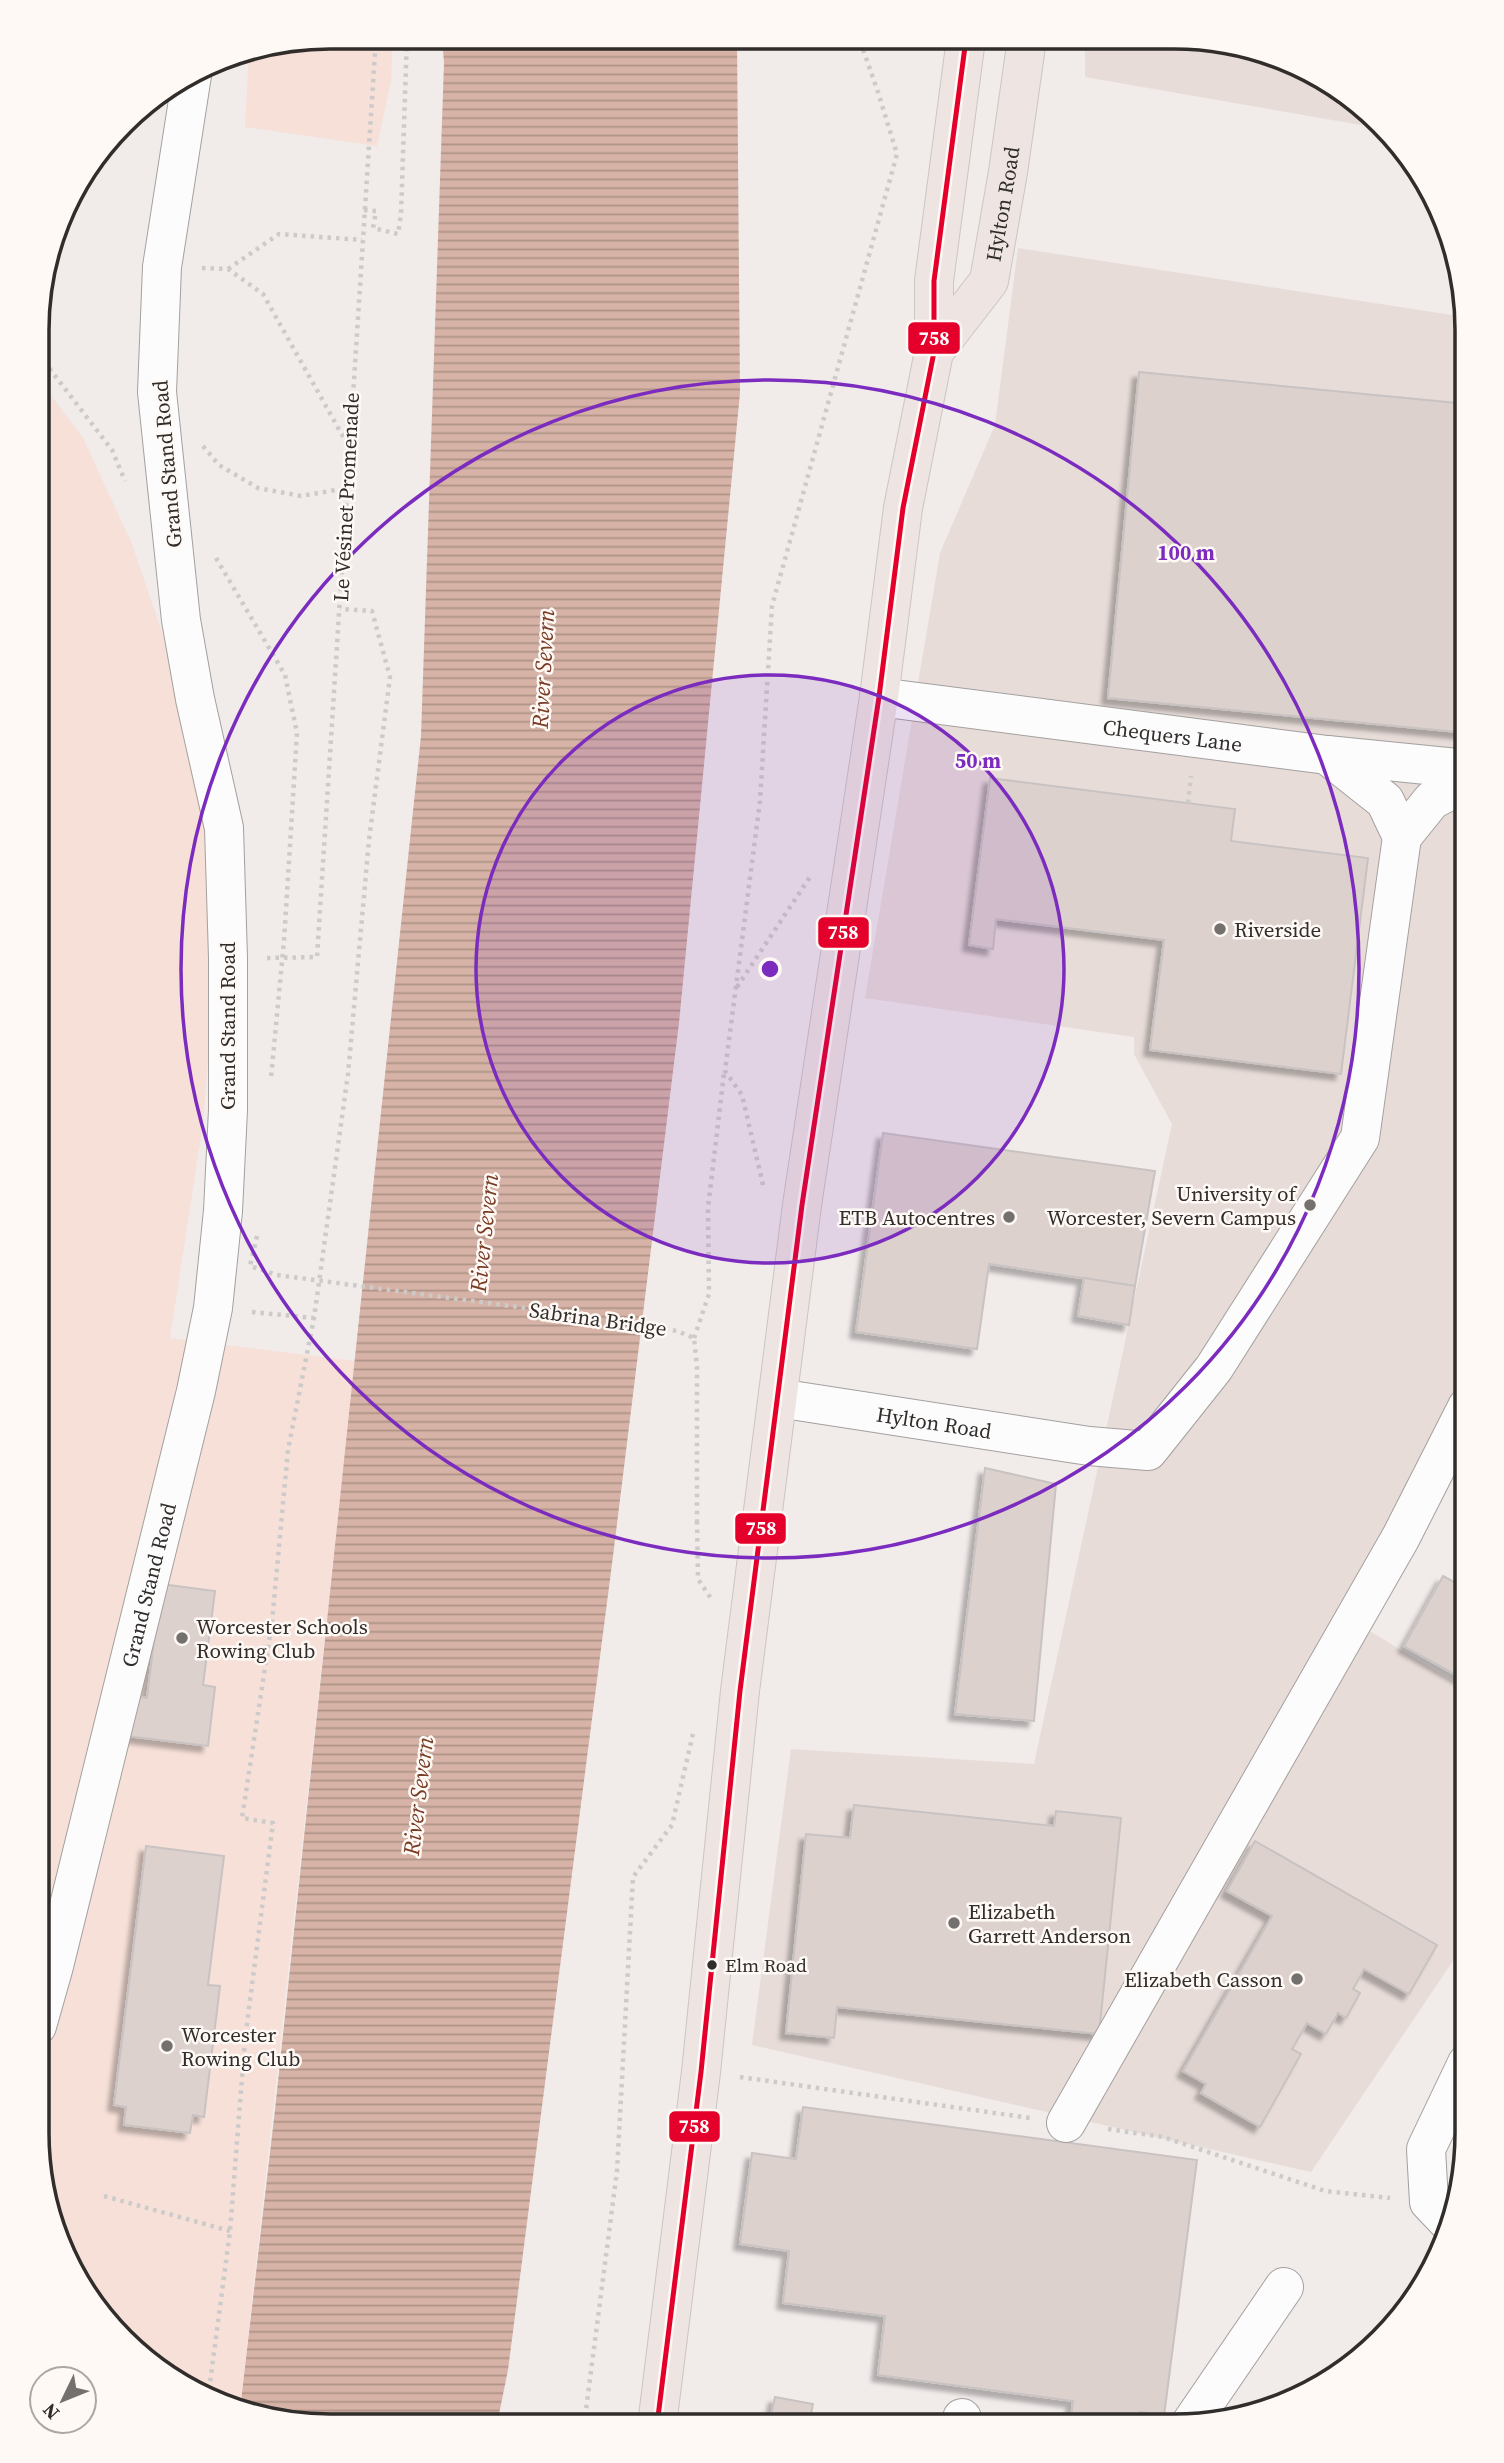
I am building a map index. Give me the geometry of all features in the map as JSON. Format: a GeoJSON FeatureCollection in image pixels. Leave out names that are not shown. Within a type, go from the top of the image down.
{"type":"FeatureCollection","features":[{"type":"Feature","properties":{"kind":"main road","name":"Hylton Road"},"geometry":{"type":"LineString","coordinates":[[658,2414],[701,2072],[740,1691],[802,1205],[879,697],[903,508],[934,352],[934,281],[965,49]]}},
{"type":"Feature","properties":{"kind":"main road","name":"Hylton Road"},"geometry":{"type":"LineString","coordinates":[[934,352],[989,281],[1026,49]]}},
{"type":"Feature","properties":{"kind":"street","name":"Grand Stand Road"},"geometry":{"type":"LineString","coordinates":[[49,1952],[196,1391],[213,1308],[223,1211],[228,1110],[228,958],[224,828],[195,699],[181,620],[174,539],[164,480],[157,392],[162,267],[190,87]]}},
{"type":"Feature","properties":{"kind":"street","name":"Chequers Lane"},"geometry":{"type":"LineString","coordinates":[[879,697],[1327,755],[1455,768]]}},
{"type":"Feature","properties":{"kind":"street"},"geometry":{"type":"LineString","coordinates":[[1327,755],[1385,801],[1402,837],[1432,800],[1455,788]]}},
{"type":"Feature","properties":{"kind":"street","name":"Hylton Road"},"geometry":{"type":"LineString","coordinates":[[778,1398],[1090,1446],[1148,1451],[1214,1368],[1360,1138],[1402,837]]}},
{"type":"Feature","properties":{"kind":"street"},"geometry":{"type":"LineString","coordinates":[[1066,2123],[1401,1537],[1455,1431]]}},
{"type":"Feature","properties":{"kind":"street"},"geometry":{"type":"LineString","coordinates":[[1440,2213],[1426,2149],[1455,2088]]}},
{"type":"Feature","properties":{"kind":"street"},"geometry":{"type":"LineString","coordinates":[[1198,2413],[1284,2287]]}},
{"type":"Feature","properties":{"kind":"path","name":"Le Vésinet Promenade"},"geometry":{"type":"LineString","coordinates":[[174,539],[213,554],[285,675],[297,733],[282,957],[317,957],[375,49]]}},
{"type":"Feature","properties":{"kind":"path"},"geometry":{"type":"LineString","coordinates":[[364,210],[376,211],[373,228],[398,234],[407,49]]}},
{"type":"Feature","properties":{"kind":"path"},"geometry":{"type":"LineString","coordinates":[[694,1338],[709,1294],[708,1208],[760,801],[772,606],[897,154],[863,49]]}},
{"type":"Feature","properties":{"kind":"path"},"geometry":{"type":"LineString","coordinates":[[228,269],[279,234],[362,240]]}},
{"type":"Feature","properties":{"kind":"path"},"geometry":{"type":"LineString","coordinates":[[162,267],[228,269],[263,294],[350,450]]}},
{"type":"Feature","properties":{"kind":"path"},"geometry":{"type":"LineString","coordinates":[[49,368],[112,450],[127,485]]}},
{"type":"Feature","properties":{"kind":"path"},"geometry":{"type":"LineString","coordinates":[[201,444],[219,465],[258,488],[301,496],[346,488]]}},
{"type":"Feature","properties":{"kind":"path"},"geometry":{"type":"LineString","coordinates":[[209,2387],[230,2231],[245,2039],[273,1823],[242,1818],[272,1622],[288,1451],[314,1318],[348,1074],[369,840],[390,677],[372,611],[340,609]]}},
{"type":"Feature","properties":{"kind":"path"},"geometry":{"type":"LineString","coordinates":[[737,987],[821,859],[855,862]]}},
{"type":"Feature","properties":{"kind":"path"},"geometry":{"type":"LineString","coordinates":[[724,1071],[742,1095],[764,1187]]}},
{"type":"Feature","properties":{"kind":"path","name":"Sabrina Bridge"},"geometry":{"type":"LineString","coordinates":[[257,1236],[250,1266],[277,1275],[616,1320],[677,1331],[694,1338],[697,1367],[698,1579],[716,1606]]}},
{"type":"Feature","properties":{"kind":"path"},"geometry":{"type":"LineString","coordinates":[[246,1312],[314,1318]]}},
{"type":"Feature","properties":{"kind":"path"},"geometry":{"type":"LineString","coordinates":[[585,2414],[618,2171],[633,1877],[671,1825],[696,1716]]}},
{"type":"Feature","properties":{"kind":"path"},"geometry":{"type":"LineString","coordinates":[[1325,2191],[1440,2213]]}},
{"type":"Feature","properties":{"kind":"path"},"geometry":{"type":"LineString","coordinates":[[104,2196],[230,2231]]}},
{"type":"Feature","properties":{"kind":"shaded area"},"geometry":{"type":"Polygon","coordinates":[[[392,49],[391,81],[377,146],[245,127],[249,61],[293,51],[392,49]]]}},
{"type":"Feature","properties":{"kind":"shaded area"},"geometry":{"type":"Polygon","coordinates":[[[1085,49],[1174,49],[1229,54],[1298,78],[1330,96],[1367,126],[1085,77],[1085,49]]]}},
{"type":"Feature","properties":{"kind":"shaded area","name":"University of Worcester, Severn Campus"},"geometry":{"type":"Polygon","coordinates":[[[1018,248],[1454,315],[1455,1454],[1353,1621],[1455,1683],[1455,1958],[1311,2172],[752,2045],[791,1749],[1034,1764],[1172,1124],[1134,1054],[1134,1037],[865,998],[940,553],[995,425],[1018,248]]]}},
{"type":"Feature","properties":{"kind":"shaded area"},"geometry":{"type":"Polygon","coordinates":[[[49,392],[83,438],[132,544],[195,729],[221,900],[203,1123],[170,1338],[355,1361],[241,2399],[206,2385],[174,2367],[131,2332],[107,2304],[70,2240],[51,2170],[49,392]]]}},
{"type":"Feature","properties":{"kind":"water","name":"River Severn"},"geometry":{"type":"Polygon","coordinates":[[[443,49],[737,49],[740,393],[679,1023],[508,2370],[499,2414],[293,2412],[241,2399],[275,2110],[421,736],[443,49]]]}},
{"type":"Feature","properties":{"kind":"building"},"geometry":{"type":"Polygon","coordinates":[[[1139,372],[1455,403],[1455,732],[1108,698],[1139,372]]]}},
{"type":"Feature","properties":{"kind":"building","name":"Riverside"},"geometry":{"type":"Polygon","coordinates":[[[990,778],[1235,809],[1231,841],[1368,858],[1341,1074],[1150,1050],[1164,940],[996,919],[993,949],[969,945],[990,778]]]}},
{"type":"Feature","properties":{"kind":"building","name":"ETB Autocentres"},"geometry":{"type":"Polygon","coordinates":[[[883,1133],[1155,1171],[1135,1286],[989,1264],[977,1349],[856,1332],[883,1133]]]}},
{"type":"Feature","properties":{"kind":"building"},"geometry":{"type":"Polygon","coordinates":[[[1084,1278],[1135,1286],[1129,1325],[1078,1316],[1084,1278]]]}},
{"type":"Feature","properties":{"kind":"building"},"geometry":{"type":"Polygon","coordinates":[[[985,1468],[1056,1484],[1034,1721],[955,1714],[985,1468]]]}},
{"type":"Feature","properties":{"kind":"building"},"geometry":{"type":"Polygon","coordinates":[[[1443,1576],[1455,1582],[1455,1674],[1404,1646],[1443,1576]]]}},
{"type":"Feature","properties":{"kind":"building","name":"Worcester Schools Rowing Club"},"geometry":{"type":"Polygon","coordinates":[[[161,1584],[215,1591],[203,1685],[215,1687],[208,1746],[126,1736],[132,1696],[147,1698],[161,1584]]]}},
{"type":"Feature","properties":{"kind":"building","name":"Elizabeth Garrett Anderson"},"geometry":{"type":"Polygon","coordinates":[[[854,1805],[1054,1826],[1056,1811],[1121,1818],[1099,2034],[837,2007],[834,2038],[786,2033],[806,1834],[850,1838],[854,1805]]]}},
{"type":"Feature","properties":{"kind":"building","name":"Elizabeth Casson"},"geometry":{"type":"Polygon","coordinates":[[[1255,1841],[1437,1945],[1409,1994],[1364,1969],[1353,1989],[1360,1993],[1346,2018],[1338,2013],[1326,2034],[1307,2023],[1292,2049],[1301,2054],[1260,2127],[1201,2093],[1206,2084],[1183,2071],[1272,1916],[1227,1891],[1255,1841]]]}},
{"type":"Feature","properties":{"kind":"building","name":"Worcester Rowing Club"},"geometry":{"type":"Polygon","coordinates":[[[146,1846],[224,1856],[208,1985],[220,1986],[204,2117],[193,2115],[190,2133],[124,2125],[126,2107],[114,2105],[146,1846]]]}},
{"type":"Feature","properties":{"kind":"building"},"geometry":{"type":"Polygon","coordinates":[[[803,2107],[1197,2160],[1164,2414],[1071,2414],[1073,2401],[878,2375],[885,2316],[783,2303],[789,2251],[740,2244],[752,2153],[796,2159],[803,2107]]]}},
{"type":"Feature","properties":{"kind":"building"},"geometry":{"type":"Polygon","coordinates":[[[775,2397],[813,2404],[811,2414],[771,2414],[775,2397]]]}},
{"type":"Feature","properties":{"kind":"transit line","name":"758"},"geometry":{"type":"LineString","coordinates":[[658,2414],[701,2072],[740,1691],[802,1205],[879,697],[903,508],[934,352],[934,281],[965,49]]}},
{"type":"Feature","properties":{"kind":"place","name":"Riverside"},"geometry":{"type":"Point","coordinates":[1220,929]}},
{"type":"Feature","properties":{"kind":"place","name":"University of Worcester, Severn Campus"},"geometry":{"type":"Point","coordinates":[1310,1205]}},
{"type":"Feature","properties":{"kind":"place","name":"ETB Autocentres"},"geometry":{"type":"Point","coordinates":[1009,1217]}},
{"type":"Feature","properties":{"kind":"place","name":"Worcester Schools Rowing Club"},"geometry":{"type":"Point","coordinates":[182,1638]}},
{"type":"Feature","properties":{"kind":"place","name":"Elizabeth Garrett Anderson"},"geometry":{"type":"Point","coordinates":[954,1923]}},
{"type":"Feature","properties":{"kind":"place","name":"Elm Road"},"geometry":{"type":"Point","coordinates":[712,1965]}},
{"type":"Feature","properties":{"kind":"place","name":"Elizabeth Casson"},"geometry":{"type":"Point","coordinates":[1297,1979]}},
{"type":"Feature","properties":{"kind":"place","name":"Worcester Rowing Club"},"geometry":{"type":"Point","coordinates":[167,2046]}}]}
